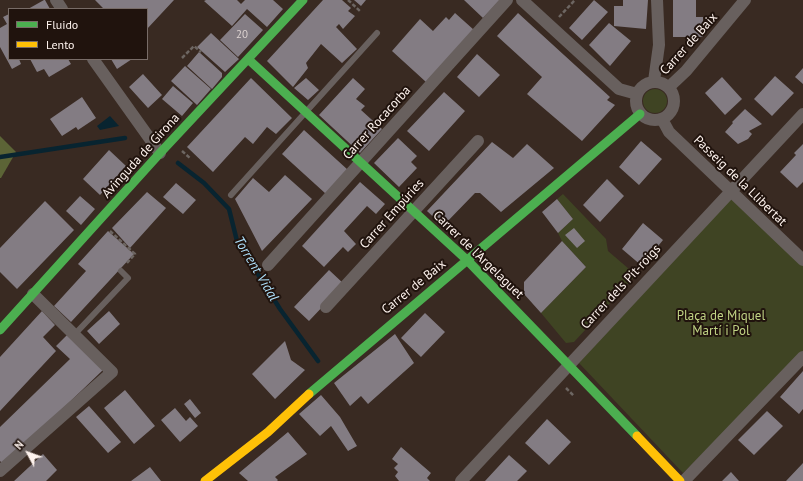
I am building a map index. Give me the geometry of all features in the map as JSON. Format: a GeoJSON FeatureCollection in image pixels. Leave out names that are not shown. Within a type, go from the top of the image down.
{"type":"FeatureCollection","features":[{"type":"Feature","properties":{"kind":"street","name":"Avinguda de Girona"},"geometry":{"type":"LineString","coordinates":[[0,330],[160,153],[303,0]]}},
{"type":"Feature","properties":{"kind":"street","name":"Carrer Rocacorba"},"geometry":{"type":"LineString","coordinates":[[268,265],[507,0]]}},
{"type":"Feature","properties":{"kind":"street"},"geometry":{"type":"LineString","coordinates":[[522,0],[619,89],[637,94]]}},
{"type":"Feature","properties":{"kind":"street"},"geometry":{"type":"LineString","coordinates":[[654,81],[659,45],[657,0]]}},
{"type":"Feature","properties":{"kind":"street","name":"Carrer de Baix"},"geometry":{"type":"LineString","coordinates":[[668,87],[686,71],[745,0]]}},
{"type":"Feature","properties":{"kind":"street","name":"Carrer de l'Argelaguet"},"geometry":{"type":"LineString","coordinates":[[248,59],[468,261],[680,481]]}},
{"type":"Feature","properties":{"kind":"street"},"geometry":{"type":"LineString","coordinates":[[94,60],[160,153]]}},
{"type":"Feature","properties":{"kind":"street"},"geometry":{"type":"LineString","coordinates":[[654,81],[662,83],[668,87],[673,95],[674,105],[669,113],[662,119],[650,119],[640,114],[635,103],[637,94],[644,85],[654,81]]}},
{"type":"Feature","properties":{"kind":"street","name":"Carrer de Baix"},"geometry":{"type":"LineString","coordinates":[[205,481],[268,432],[324,380],[468,261],[640,114]]}},
{"type":"Feature","properties":{"kind":"street","name":"Carrer dels Pit-roigs"},"geometry":{"type":"LineString","coordinates":[[460,481],[803,114]]}},
{"type":"Feature","properties":{"kind":"street","name":"Passeig de la Llibertat"},"geometry":{"type":"LineString","coordinates":[[662,119],[669,132],[730,192],[803,260]]}},
{"type":"Feature","properties":{"kind":"street","name":"Carrer Empúries"},"geometry":{"type":"LineString","coordinates":[[326,307],[478,141]]}},
{"type":"Feature","properties":{"kind":"street"},"geometry":{"type":"LineString","coordinates":[[0,471],[112,372],[33,294]]}},
{"type":"Feature","properties":{"kind":"street"},"geometry":{"type":"LineString","coordinates":[[684,481],[803,357]]}},
{"type":"Feature","properties":{"kind":"lane"},"geometry":{"type":"LineString","coordinates":[[230,195],[307,112],[377,33]]}},
{"type":"Feature","properties":{"kind":"lane"},"geometry":{"type":"LineString","coordinates":[[74,334],[128,278],[121,271]]}},
{"type":"Feature","properties":{"kind":"path"},"geometry":{"type":"LineString","coordinates":[[348,0],[360,11]]}},
{"type":"Feature","properties":{"kind":"path"},"geometry":{"type":"LineString","coordinates":[[551,26],[575,0]]}},
{"type":"Feature","properties":{"kind":"path"},"geometry":{"type":"LineString","coordinates":[[182,58],[194,46],[201,52]]}},
{"type":"Feature","properties":{"kind":"path"},"geometry":{"type":"LineString","coordinates":[[184,152],[190,158]]}},
{"type":"Feature","properties":{"kind":"path"},"geometry":{"type":"LineString","coordinates":[[99,221],[135,254],[121,271]]}},
{"type":"Feature","properties":{"kind":"green space"},"geometry":{"type":"Polygon","coordinates":[[[655,89],[663,93],[667,101],[663,109],[655,113],[647,109],[643,101],[647,93],[655,89]]]}},
{"type":"Feature","properties":{"kind":"green space"},"geometry":{"type":"Polygon","coordinates":[[[0,136],[16,152],[1,178],[0,178],[0,136]]]}},
{"type":"Feature","properties":{"kind":"green space","name":"Plaça de Miquel Martí i Pol"},"geometry":{"type":"Polygon","coordinates":[[[730,192],[803,260],[803,354],[683,473],[579,363],[730,192]]]}},
{"type":"Feature","properties":{"kind":"green space"},"geometry":{"type":"Polygon","coordinates":[[[563,194],[606,239],[608,251],[636,275],[574,342],[566,343],[541,313],[586,267],[562,241],[558,233],[573,219],[557,199],[563,194]]]}},
{"type":"Feature","properties":{"kind":"water"},"geometry":{"type":"Polygon","coordinates":[[[110,116],[119,126],[100,130],[97,126],[110,116]]]}},
{"type":"Feature","properties":{"kind":"building"},"geometry":{"type":"Polygon","coordinates":[[[44,0],[49,8],[30,8],[44,0]]]}},
{"type":"Feature","properties":{"kind":"building"},"geometry":{"type":"Polygon","coordinates":[[[95,0],[174,0],[148,28],[148,8],[103,8],[95,0]]]}},
{"type":"Feature","properties":{"kind":"building"},"geometry":{"type":"Polygon","coordinates":[[[237,0],[241,4],[245,0],[273,0],[283,9],[267,27],[247,9],[232,26],[204,1],[237,0]]]}},
{"type":"Feature","properties":{"kind":"building"},"geometry":{"type":"Polygon","coordinates":[[[323,0],[342,0],[351,8],[348,11],[355,16],[343,29],[339,24],[336,27],[357,49],[342,63],[321,44],[306,63],[308,68],[293,87],[267,61],[323,0]]]}},
{"type":"Feature","properties":{"kind":"building"},"geometry":{"type":"Polygon","coordinates":[[[354,0],[366,0],[361,6],[354,0]]]}},
{"type":"Feature","properties":{"kind":"building"},"geometry":{"type":"Polygon","coordinates":[[[464,0],[500,0],[483,18],[464,0]]]}},
{"type":"Feature","properties":{"kind":"building"},"geometry":{"type":"Polygon","coordinates":[[[594,0],[608,12],[582,40],[569,28],[594,0]]]}},
{"type":"Feature","properties":{"kind":"building"},"geometry":{"type":"Polygon","coordinates":[[[623,0],[648,0],[646,29],[614,26],[614,6],[623,6],[623,0]]]}},
{"type":"Feature","properties":{"kind":"building"},"geometry":{"type":"Polygon","coordinates":[[[673,0],[696,0],[696,17],[703,17],[703,37],[673,37],[673,0]]]}},
{"type":"Feature","properties":{"kind":"building"},"geometry":{"type":"Polygon","coordinates":[[[455,13],[474,30],[426,82],[392,51],[420,19],[433,31],[446,17],[449,20],[455,13]]]}},
{"type":"Feature","properties":{"kind":"building"},"geometry":{"type":"Polygon","coordinates":[[[518,13],[610,97],[607,100],[615,105],[582,141],[527,94],[542,77],[497,36],[518,13]]]}},
{"type":"Feature","properties":{"kind":"building"},"geometry":{"type":"Polygon","coordinates":[[[8,14],[8,60],[19,60],[21,64],[12,69],[0,47],[0,28],[7,24],[3,17],[8,14]]]}},
{"type":"Feature","properties":{"kind":"building"},"geometry":{"type":"Polygon","coordinates":[[[245,14],[263,30],[238,57],[220,40],[245,14]]]}},
{"type":"Feature","properties":{"kind":"building"},"geometry":{"type":"Polygon","coordinates":[[[609,23],[631,41],[610,66],[589,45],[609,23]]]}},
{"type":"Feature","properties":{"kind":"building"},"geometry":{"type":"Polygon","coordinates":[[[211,33],[239,59],[225,72],[197,47],[211,33]]]}},
{"type":"Feature","properties":{"kind":"building"},"geometry":{"type":"Polygon","coordinates":[[[199,52],[222,73],[222,77],[212,89],[187,66],[199,52]]]}},
{"type":"Feature","properties":{"kind":"building"},"geometry":{"type":"Polygon","coordinates":[[[477,54],[500,75],[479,97],[457,77],[477,54]]]}},
{"type":"Feature","properties":{"kind":"building"},"geometry":{"type":"Polygon","coordinates":[[[31,60],[69,60],[71,64],[49,77],[44,69],[37,72],[31,60]]]}},
{"type":"Feature","properties":{"kind":"building"},"geometry":{"type":"Polygon","coordinates":[[[112,60],[130,60],[117,69],[112,60]]]}},
{"type":"Feature","properties":{"kind":"building"},"geometry":{"type":"Polygon","coordinates":[[[185,66],[211,89],[197,105],[171,81],[185,66]]]}},
{"type":"Feature","properties":{"kind":"building"},"geometry":{"type":"Polygon","coordinates":[[[803,68],[803,84],[795,77],[803,68]]]}},
{"type":"Feature","properties":{"kind":"building"},"geometry":{"type":"Polygon","coordinates":[[[143,74],[162,95],[148,108],[129,87],[143,74]]]}},
{"type":"Feature","properties":{"kind":"building"},"geometry":{"type":"Polygon","coordinates":[[[775,76],[794,93],[772,116],[754,99],[775,76]]]}},
{"type":"Feature","properties":{"kind":"building"},"geometry":{"type":"Polygon","coordinates":[[[722,77],[742,99],[725,115],[705,93],[722,77]]]}},
{"type":"Feature","properties":{"kind":"building"},"geometry":{"type":"Polygon","coordinates":[[[251,78],[292,118],[276,134],[267,127],[253,144],[245,137],[213,172],[187,147],[251,78]]]}},
{"type":"Feature","properties":{"kind":"building"},"geometry":{"type":"Polygon","coordinates":[[[306,78],[319,90],[308,100],[294,88],[306,78]]]}},
{"type":"Feature","properties":{"kind":"building"},"geometry":{"type":"Polygon","coordinates":[[[353,78],[365,89],[356,99],[365,106],[361,110],[382,129],[360,153],[319,115],[353,78]]]}},
{"type":"Feature","properties":{"kind":"building"},"geometry":{"type":"Polygon","coordinates":[[[173,86],[193,103],[182,116],[162,99],[173,86]]]}},
{"type":"Feature","properties":{"kind":"building"},"geometry":{"type":"Polygon","coordinates":[[[444,92],[465,111],[429,151],[407,131],[444,92]]]}},
{"type":"Feature","properties":{"kind":"building"},"geometry":{"type":"Polygon","coordinates":[[[82,97],[96,118],[78,130],[76,127],[62,136],[50,119],[82,97]]]}},
{"type":"Feature","properties":{"kind":"building"},"geometry":{"type":"Polygon","coordinates":[[[745,109],[762,124],[749,131],[752,134],[748,139],[738,144],[725,132],[733,123],[732,122],[745,109]]]}},
{"type":"Feature","properties":{"kind":"building"},"geometry":{"type":"Polygon","coordinates":[[[304,130],[348,170],[326,194],[282,154],[304,130]]]}},
{"type":"Feature","properties":{"kind":"building"},"geometry":{"type":"Polygon","coordinates":[[[398,138],[417,156],[411,162],[417,168],[399,187],[374,163],[398,138]]]}},
{"type":"Feature","properties":{"kind":"building"},"geometry":{"type":"Polygon","coordinates":[[[641,141],[662,159],[639,185],[619,167],[641,141]]]}},
{"type":"Feature","properties":{"kind":"building"},"geometry":{"type":"Polygon","coordinates":[[[492,142],[513,158],[527,144],[554,168],[501,212],[480,193],[475,193],[443,226],[427,211],[492,142]]]}},
{"type":"Feature","properties":{"kind":"building"},"geometry":{"type":"Polygon","coordinates":[[[803,144],[803,182],[797,188],[780,172],[796,155],[794,153],[803,144]]]}},
{"type":"Feature","properties":{"kind":"building"},"geometry":{"type":"Polygon","coordinates":[[[109,150],[126,166],[100,195],[83,179],[109,150]]]}},
{"type":"Feature","properties":{"kind":"building"},"geometry":{"type":"Polygon","coordinates":[[[285,175],[312,199],[262,251],[235,199],[253,178],[269,192],[285,175]]]}},
{"type":"Feature","properties":{"kind":"building"},"geometry":{"type":"Polygon","coordinates":[[[607,179],[624,196],[600,222],[583,205],[607,179]]]}},
{"type":"Feature","properties":{"kind":"building"},"geometry":{"type":"Polygon","coordinates":[[[360,182],[385,204],[376,214],[367,206],[344,231],[356,244],[348,252],[343,247],[324,267],[302,246],[360,182]]]}},
{"type":"Feature","properties":{"kind":"building"},"geometry":{"type":"Polygon","coordinates":[[[176,183],[196,200],[183,214],[163,197],[176,183]]]}},
{"type":"Feature","properties":{"kind":"building"},"geometry":{"type":"Polygon","coordinates":[[[147,192],[166,208],[130,248],[112,228],[147,192]]]}},
{"type":"Feature","properties":{"kind":"building"},"geometry":{"type":"Polygon","coordinates":[[[80,196],[95,209],[81,225],[66,211],[80,196]]]}},
{"type":"Feature","properties":{"kind":"building"},"geometry":{"type":"Polygon","coordinates":[[[557,199],[573,219],[558,233],[542,212],[557,199]]]}},
{"type":"Feature","properties":{"kind":"building"},"geometry":{"type":"Polygon","coordinates":[[[45,201],[74,230],[17,289],[0,272],[0,248],[45,201]]]}},
{"type":"Feature","properties":{"kind":"building"},"geometry":{"type":"Polygon","coordinates":[[[643,223],[663,240],[642,266],[622,249],[643,223]]]}},
{"type":"Feature","properties":{"kind":"building"},"geometry":{"type":"Polygon","coordinates":[[[574,228],[585,241],[577,248],[565,235],[574,228]]]}},
{"type":"Feature","properties":{"kind":"building"},"geometry":{"type":"Polygon","coordinates":[[[108,231],[134,254],[71,322],[54,306],[86,271],[78,264],[108,231]]]}},
{"type":"Feature","properties":{"kind":"building"},"geometry":{"type":"Polygon","coordinates":[[[562,241],[586,267],[541,313],[524,294],[524,282],[562,241]]]}},
{"type":"Feature","properties":{"kind":"building"},"geometry":{"type":"Polygon","coordinates":[[[329,270],[344,284],[309,321],[294,307],[329,270]]]}},
{"type":"Feature","properties":{"kind":"building"},"geometry":{"type":"Polygon","coordinates":[[[42,311],[55,325],[43,337],[56,351],[0,411],[0,357],[42,311]]]}},
{"type":"Feature","properties":{"kind":"building"},"geometry":{"type":"Polygon","coordinates":[[[109,311],[120,324],[99,344],[87,331],[109,311]]]}},
{"type":"Feature","properties":{"kind":"building"},"geometry":{"type":"Polygon","coordinates":[[[425,313],[445,332],[421,357],[401,338],[425,313]]]}},
{"type":"Feature","properties":{"kind":"building"},"geometry":{"type":"Polygon","coordinates":[[[68,334],[103,370],[4,465],[0,461],[0,427],[70,359],[56,346],[68,334]]]}},
{"type":"Feature","properties":{"kind":"building"},"geometry":{"type":"Polygon","coordinates":[[[395,334],[414,363],[368,404],[361,396],[350,406],[334,383],[395,334]]]}},
{"type":"Feature","properties":{"kind":"building"},"geometry":{"type":"Polygon","coordinates":[[[285,341],[291,360],[305,370],[275,399],[252,374],[285,341]]]}},
{"type":"Feature","properties":{"kind":"building"},"geometry":{"type":"Polygon","coordinates":[[[803,371],[803,409],[799,414],[780,397],[803,371]]]}},
{"type":"Feature","properties":{"kind":"building"},"geometry":{"type":"Polygon","coordinates":[[[125,390],[155,426],[134,444],[104,408],[125,390]]]}},
{"type":"Feature","properties":{"kind":"building"},"geometry":{"type":"Polygon","coordinates":[[[321,395],[340,417],[357,446],[348,451],[331,426],[320,436],[299,414],[321,395]]]}},
{"type":"Feature","properties":{"kind":"building"},"geometry":{"type":"Polygon","coordinates":[[[190,399],[201,413],[195,418],[184,404],[190,399]]]}},
{"type":"Feature","properties":{"kind":"building"},"geometry":{"type":"Polygon","coordinates":[[[89,406],[121,442],[108,453],[76,417],[89,406]]]}},
{"type":"Feature","properties":{"kind":"building"},"geometry":{"type":"Polygon","coordinates":[[[175,408],[186,421],[190,417],[198,426],[180,442],[161,420],[175,408]]]}},
{"type":"Feature","properties":{"kind":"building"},"geometry":{"type":"Polygon","coordinates":[[[767,411],[783,426],[754,455],[738,440],[767,411]]]}},
{"type":"Feature","properties":{"kind":"building"},"geometry":{"type":"Polygon","coordinates":[[[547,419],[571,442],[549,465],[525,443],[547,419]]]}},
{"type":"Feature","properties":{"kind":"building"},"geometry":{"type":"Polygon","coordinates":[[[288,432],[307,454],[275,477],[278,480],[277,481],[248,481],[239,473],[288,432]]]}},
{"type":"Feature","properties":{"kind":"building"},"geometry":{"type":"Polygon","coordinates":[[[401,447],[431,473],[427,478],[430,481],[399,481],[395,476],[398,472],[394,468],[398,464],[392,459],[401,447]]]}},
{"type":"Feature","properties":{"kind":"building"},"geometry":{"type":"Polygon","coordinates":[[[43,454],[57,470],[46,481],[14,481],[43,454]]]}},
{"type":"Feature","properties":{"kind":"building"},"geometry":{"type":"Polygon","coordinates":[[[509,455],[527,471],[517,481],[485,481],[509,455]]]}},
{"type":"Feature","properties":{"kind":"building"},"geometry":{"type":"Polygon","coordinates":[[[803,463],[803,481],[786,481],[803,463]]]}},
{"type":"Feature","properties":{"kind":"building"},"geometry":{"type":"Polygon","coordinates":[[[150,467],[161,481],[131,481],[150,467]]]}},
{"type":"Feature","properties":{"kind":"building"},"geometry":{"type":"Polygon","coordinates":[[[731,472],[739,481],[722,481],[731,472]]]}},
{"type":"Feature","properties":{"kind":"waterway","name":"Torrent Vidal"},"geometry":{"type":"LineString","coordinates":[[0,157],[125,138]]}},
{"type":"Feature","properties":{"kind":"waterway","name":"Torrent Vidal"},"geometry":{"type":"LineString","coordinates":[[178,163],[204,183],[229,209],[237,241],[280,309],[318,361]]}},
{"type":"Feature","properties":{"kind":"traffic: fast"},"geometry":{"type":"LineString","coordinates":[[0,330],[160,153],[303,0]]}},
{"type":"Feature","properties":{"kind":"traffic: fast"},"geometry":{"type":"LineString","coordinates":[[248,59],[468,261],[637,436]]}},
{"type":"Feature","properties":{"kind":"traffic: fast"},"geometry":{"type":"LineString","coordinates":[[309,394],[640,114]]}},
{"type":"Feature","properties":{"kind":"traffic: slow"},"geometry":{"type":"LineString","coordinates":[[205,481],[268,432],[309,394]]}},
{"type":"Feature","properties":{"kind":"traffic: slow"},"geometry":{"type":"LineString","coordinates":[[637,436],[680,481]]}}]}
